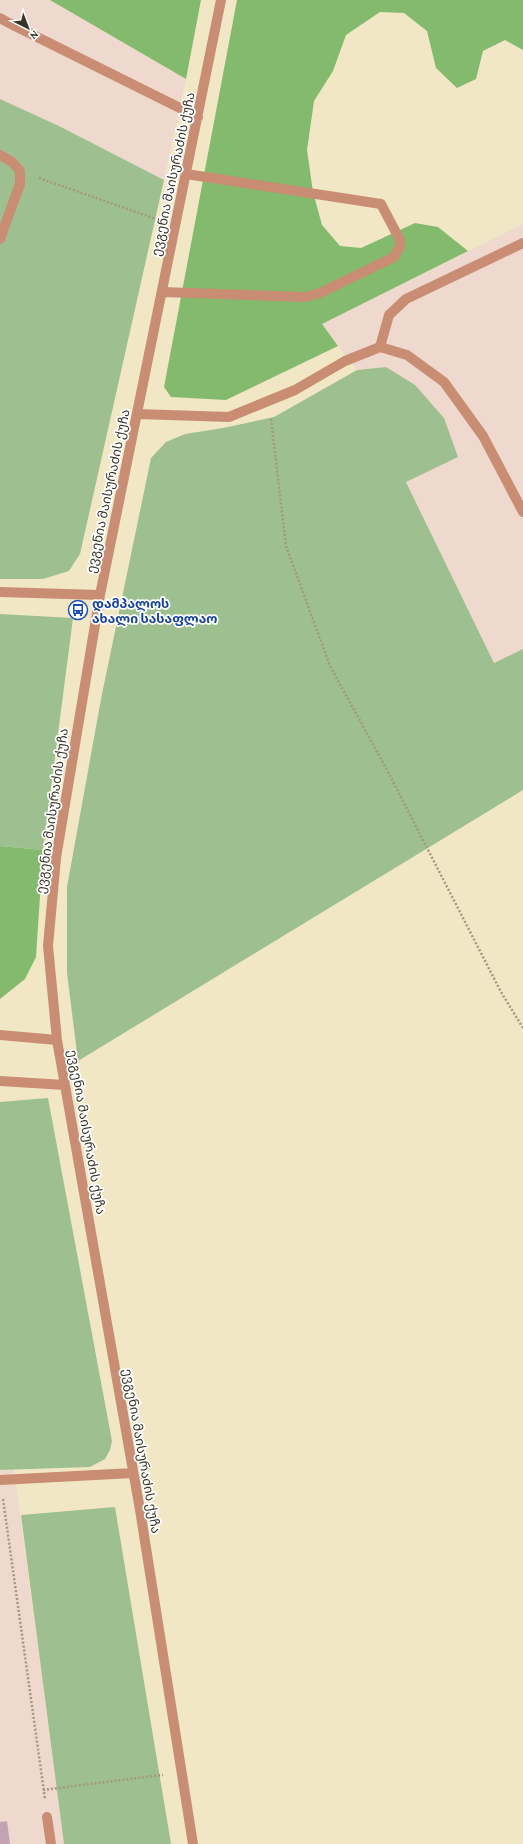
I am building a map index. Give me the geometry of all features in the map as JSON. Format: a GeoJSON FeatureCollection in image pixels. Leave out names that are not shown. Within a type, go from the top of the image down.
{"type":"FeatureCollection","features":[{"type":"Feature","properties":{"kind":"street","name":"ევგენია მაისურაძის ქუჩა"},"geometry":{"type":"LineString","coordinates":[[193,1844],[133,1473],[57,1040],[48,946],[56,858],[100,595],[221,0]]}},
{"type":"Feature","properties":{"kind":"street"},"geometry":{"type":"LineString","coordinates":[[0,18],[198,117]]}},
{"type":"Feature","properties":{"kind":"street"},"geometry":{"type":"LineString","coordinates":[[0,155],[12,162],[20,171],[20,184],[0,239]]}},
{"type":"Feature","properties":{"kind":"street"},"geometry":{"type":"LineString","coordinates":[[162,292],[305,297],[320,293],[394,256],[400,246],[400,240],[381,204],[186,174]]}},
{"type":"Feature","properties":{"kind":"street"},"geometry":{"type":"LineString","coordinates":[[380,347],[389,315],[406,299],[523,243]]}},
{"type":"Feature","properties":{"kind":"street"},"geometry":{"type":"LineString","coordinates":[[137,414],[229,417],[295,390],[346,361],[380,347],[407,355],[444,382],[483,436],[523,512]]}},
{"type":"Feature","properties":{"kind":"street"},"geometry":{"type":"LineString","coordinates":[[0,592],[100,595]]}},
{"type":"Feature","properties":{"kind":"street"},"geometry":{"type":"LineString","coordinates":[[0,1035],[57,1040]]}},
{"type":"Feature","properties":{"kind":"street"},"geometry":{"type":"LineString","coordinates":[[0,1081],[65,1085]]}},
{"type":"Feature","properties":{"kind":"street"},"geometry":{"type":"LineString","coordinates":[[0,1480],[133,1473]]}},
{"type":"Feature","properties":{"kind":"street"},"geometry":{"type":"LineString","coordinates":[[47,1817],[51,1844]]}},
{"type":"Feature","properties":{"kind":"path"},"geometry":{"type":"LineString","coordinates":[[20,171],[176,226]]}},
{"type":"Feature","properties":{"kind":"path"},"geometry":{"type":"LineString","coordinates":[[269,401],[286,546],[330,666],[387,770],[501,992],[523,1028]]}},
{"type":"Feature","properties":{"kind":"path"},"geometry":{"type":"LineString","coordinates":[[0,1480],[47,1817]]}},
{"type":"Feature","properties":{"kind":"path"},"geometry":{"type":"LineString","coordinates":[[43,1790],[182,1772]]}},
{"type":"Feature","properties":{"kind":"shaded area"},"geometry":{"type":"Polygon","coordinates":[[[0,0],[50,0],[186,79],[164,180],[59,126],[0,99],[0,0]]]}},
{"type":"Feature","properties":{"kind":"shaded area"},"geometry":{"type":"Polygon","coordinates":[[[523,224],[523,649],[494,663],[406,481],[458,457],[386,367],[357,370],[321,324],[523,224]]]}},
{"type":"Feature","properties":{"kind":"shaded area"},"geometry":{"type":"Polygon","coordinates":[[[14,1469],[64,1844],[0,1844],[0,1470],[14,1469]]]}},
{"type":"Feature","properties":{"kind":"green space"},"geometry":{"type":"Polygon","coordinates":[[[50,0],[201,0],[186,79],[50,0]]]}},
{"type":"Feature","properties":{"kind":"green space"},"geometry":{"type":"Polygon","coordinates":[[[237,0],[523,0],[523,50],[505,40],[483,51],[476,79],[457,88],[436,68],[427,31],[404,13],[380,12],[346,35],[333,71],[314,101],[307,150],[313,192],[322,225],[340,246],[361,248],[415,223],[438,227],[468,251],[322,324],[338,346],[226,400],[171,397],[164,387],[237,0]]]}},
{"type":"Feature","properties":{"kind":"green space"},"geometry":{"type":"Polygon","coordinates":[[[0,99],[59,126],[164,180],[80,554],[69,571],[43,579],[0,579],[0,99]]]}},
{"type":"Feature","properties":{"kind":"green space"},"geometry":{"type":"Polygon","coordinates":[[[386,367],[415,385],[444,418],[458,457],[406,482],[494,663],[523,649],[523,790],[78,1061],[67,973],[67,887],[101,699],[151,458],[166,442],[185,434],[223,428],[274,417],[357,370],[386,367]]]}},
{"type":"Feature","properties":{"kind":"green space"},"geometry":{"type":"Polygon","coordinates":[[[0,614],[73,618],[43,850],[0,846],[0,614]]]}},
{"type":"Feature","properties":{"kind":"green space"},"geometry":{"type":"Polygon","coordinates":[[[0,846],[43,850],[36,957],[25,979],[0,999],[0,846]]]}},
{"type":"Feature","properties":{"kind":"green space"},"geometry":{"type":"Polygon","coordinates":[[[48,1098],[112,1441],[110,1450],[105,1459],[90,1467],[0,1470],[0,1102],[48,1098]]]}},
{"type":"Feature","properties":{"kind":"green space"},"geometry":{"type":"Polygon","coordinates":[[[115,1507],[171,1844],[64,1844],[21,1515],[115,1507]]]}},
{"type":"Feature","properties":{"kind":"building"},"geometry":{"type":"Polygon","coordinates":[[[7,1821],[10,1844],[0,1844],[0,1822],[7,1821]]]}},
{"type":"Feature","properties":{"kind":"place","name":"დამპალოს ახალი სასაფლაო"},"geometry":{"type":"Point","coordinates":[78,610]}}]}
